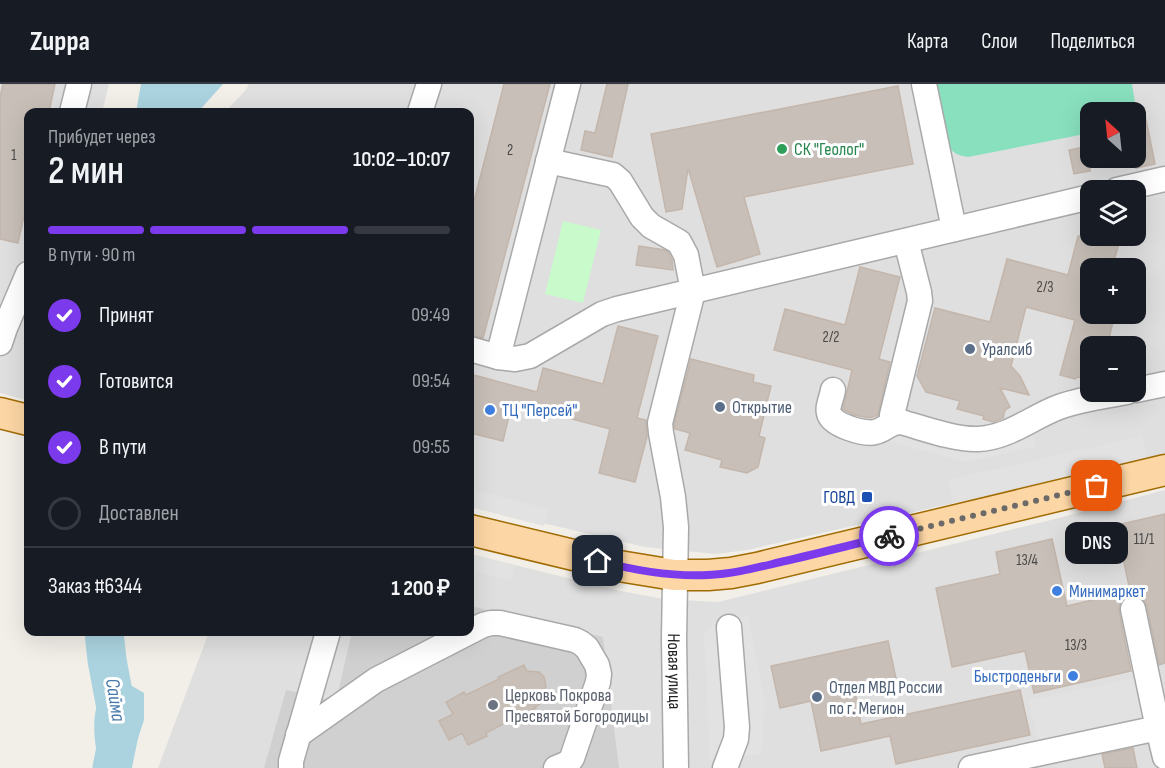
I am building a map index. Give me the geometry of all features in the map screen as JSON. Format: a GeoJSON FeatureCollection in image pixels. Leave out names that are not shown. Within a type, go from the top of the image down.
{"type":"FeatureCollection","features":[{"type":"Feature","properties":{"kind":"main road"},"geometry":{"type":"LineString","coordinates":[[0,413],[24,419]]}},
{"type":"Feature","properties":{"kind":"main road"},"geometry":{"type":"LineString","coordinates":[[474,531],[619,566],[674,575],[731,573],[1165,470]]}},
{"type":"Feature","properties":{"kind":"street"},"geometry":{"type":"LineString","coordinates":[[73,108],[79,84]]}},
{"type":"Feature","properties":{"kind":"street"},"geometry":{"type":"LineString","coordinates":[[421,108],[429,84]]}},
{"type":"Feature","properties":{"kind":"street"},"geometry":{"type":"LineString","coordinates":[[498,357],[568,84]]}},
{"type":"Feature","properties":{"kind":"street"},"geometry":{"type":"LineString","coordinates":[[924,84],[954,229]]}},
{"type":"Feature","properties":{"kind":"street"},"geometry":{"type":"LineString","coordinates":[[548,161],[613,175],[620,181],[642,217],[651,226],[679,242],[683,248],[693,291]]}},
{"type":"Feature","properties":{"kind":"street"},"geometry":{"type":"LineString","coordinates":[[1146,183],[1165,179]]}},
{"type":"Feature","properties":{"kind":"street"},"geometry":{"type":"LineString","coordinates":[[474,350],[514,359],[530,356],[602,314],[1080,199]]}},
{"type":"Feature","properties":{"kind":"street"},"geometry":{"type":"LineString","coordinates":[[894,422],[892,415],[920,301],[920,292],[906,241]]}},
{"type":"Feature","properties":{"kind":"street"},"geometry":{"type":"LineString","coordinates":[[0,343],[24,283]]}},
{"type":"Feature","properties":{"kind":"street","name":"Новая улица"},"geometry":{"type":"LineString","coordinates":[[676,768],[675,511],[660,423],[693,291]]}},
{"type":"Feature","properties":{"kind":"street"},"geometry":{"type":"LineString","coordinates":[[1146,388],[1165,384]]}},
{"type":"Feature","properties":{"kind":"street"},"geometry":{"type":"LineString","coordinates":[[834,390],[828,410],[837,424],[872,433],[894,422],[901,422],[964,438],[979,439],[1003,434],[1056,408],[1080,401]]}},
{"type":"Feature","properties":{"kind":"street"},"geometry":{"type":"LineString","coordinates":[[1133,609],[1165,757]]}},
{"type":"Feature","properties":{"kind":"street"},"geometry":{"type":"LineString","coordinates":[[474,630],[483,625],[500,623],[575,640],[587,648],[592,656],[597,665],[598,682],[572,758],[568,763],[556,768]]}},
{"type":"Feature","properties":{"kind":"street"},"geometry":{"type":"LineString","coordinates":[[725,768],[735,739],[736,727],[729,627]]}},
{"type":"Feature","properties":{"kind":"street"},"geometry":{"type":"LineString","coordinates":[[318,711],[327,636]]}},
{"type":"Feature","properties":{"kind":"street"},"geometry":{"type":"LineString","coordinates":[[291,768],[298,735],[318,711],[462,636]]}},
{"type":"Feature","properties":{"kind":"street"},"geometry":{"type":"LineString","coordinates":[[971,768],[1158,728]]}},
{"type":"Feature","properties":{"kind":"shaded area"},"geometry":{"type":"Polygon","coordinates":[[[0,84],[109,84],[103,108],[24,108],[24,399],[0,393],[0,84]]]}},
{"type":"Feature","properties":{"kind":"shaded area"},"geometry":{"type":"Polygon","coordinates":[[[249,84],[1165,84],[1165,455],[747,550],[716,554],[645,547],[474,507],[474,108],[229,108],[249,84]]]}},
{"type":"Feature","properties":{"kind":"shaded area"},"geometry":{"type":"Polygon","coordinates":[[[893,429],[1033,433],[1036,446],[967,462],[890,442],[893,429]]]}},
{"type":"Feature","properties":{"kind":"shaded area"},"geometry":{"type":"Polygon","coordinates":[[[1142,436],[1147,458],[953,502],[948,480],[1142,436]]]}},
{"type":"Feature","properties":{"kind":"shaded area"},"geometry":{"type":"Polygon","coordinates":[[[474,490],[548,509],[544,526],[474,508],[474,490]]]}},
{"type":"Feature","properties":{"kind":"shaded area"},"geometry":{"type":"Polygon","coordinates":[[[1165,490],[1165,768],[158,768],[208,636],[474,636],[474,555],[616,590],[663,599],[718,602],[1165,490]]]}},
{"type":"Feature","properties":{"kind":"shaded area"},"geometry":{"type":"Polygon","coordinates":[[[474,555],[515,565],[511,581],[474,571],[474,555]]]}},
{"type":"Feature","properties":{"kind":"shaded area"},"geometry":{"type":"Polygon","coordinates":[[[474,607],[603,637],[619,768],[264,768],[286,690],[336,701],[351,636],[474,636],[474,607]]]}},
{"type":"Feature","properties":{"kind":"shaded area"},"geometry":{"type":"Polygon","coordinates":[[[748,616],[765,703],[761,754],[710,760],[704,634],[715,622],[748,616]]]}},
{"type":"Feature","properties":{"kind":"shaded area"},"geometry":{"type":"Polygon","coordinates":[[[1136,678],[1144,721],[1038,743],[1029,700],[1136,678]]]}},
{"type":"Feature","properties":{"kind":"green space"},"geometry":{"type":"Polygon","coordinates":[[[938,84],[1132,84],[1135,102],[1080,102],[1080,135],[968,157],[953,152],[949,148],[936,91],[938,84]]]}},
{"type":"Feature","properties":{"kind":"green space"},"geometry":{"type":"Polygon","coordinates":[[[563,221],[601,230],[583,303],[545,294],[563,221]]]}},
{"type":"Feature","properties":{"kind":"water"},"geometry":{"type":"Polygon","coordinates":[[[141,84],[223,84],[202,108],[137,108],[141,84]]]}},
{"type":"Feature","properties":{"kind":"water"},"geometry":{"type":"Polygon","coordinates":[[[112,682],[132,686],[144,693],[144,720],[128,768],[100,768],[94,728],[96,708],[102,687],[112,682]]]}},
{"type":"Feature","properties":{"kind":"building"},"geometry":{"type":"Polygon","coordinates":[[[3,84],[55,84],[50,108],[24,108],[24,216],[18,243],[0,239],[0,97],[3,84]]]}},
{"type":"Feature","properties":{"kind":"building"},"geometry":{"type":"Polygon","coordinates":[[[504,84],[550,84],[483,338],[474,336],[474,201],[504,84]]]}},
{"type":"Feature","properties":{"kind":"building"},"geometry":{"type":"Polygon","coordinates":[[[607,84],[628,84],[612,157],[581,150],[585,131],[595,133],[607,84]]]}},
{"type":"Feature","properties":{"kind":"building","name":"СК \"Геолог\""},"geometry":{"type":"Polygon","coordinates":[[[898,86],[913,164],[744,197],[760,254],[717,267],[688,168],[682,209],[666,212],[651,134],[898,86]]]}},
{"type":"Feature","properties":{"kind":"building"},"geometry":{"type":"Polygon","coordinates":[[[1146,120],[1155,164],[1146,166],[1146,120]]]}},
{"type":"Feature","properties":{"kind":"building"},"geometry":{"type":"Polygon","coordinates":[[[1080,148],[1080,168],[1090,168],[1090,171],[1074,174],[1069,150],[1080,148]]]}},
{"type":"Feature","properties":{"kind":"building"},"geometry":{"type":"Polygon","coordinates":[[[1078,236],[1080,236],[1080,246],[1118,246],[1115,258],[1080,258],[1080,324],[1112,324],[1110,336],[1080,336],[1080,378],[1075,379],[1060,375],[1075,320],[1026,307],[1011,366],[1020,376],[1029,395],[1000,388],[1010,407],[1005,410],[1003,418],[993,422],[983,419],[984,416],[957,409],[960,401],[926,392],[917,376],[935,308],[990,322],[1007,259],[1068,275],[1078,236]]]}},
{"type":"Feature","properties":{"kind":"building"},"geometry":{"type":"Polygon","coordinates":[[[639,246],[668,252],[673,270],[636,265],[639,246]]]}},
{"type":"Feature","properties":{"kind":"building"},"geometry":{"type":"Polygon","coordinates":[[[860,267],[900,277],[879,359],[890,362],[878,415],[870,418],[854,415],[843,409],[852,370],[774,350],[785,309],[845,325],[860,267]]]}},
{"type":"Feature","properties":{"kind":"building"},"geometry":{"type":"Polygon","coordinates":[[[618,326],[658,336],[637,418],[646,420],[647,437],[635,482],[599,473],[610,429],[512,403],[503,441],[474,434],[474,375],[537,392],[543,368],[603,384],[618,326]]]}},
{"type":"Feature","properties":{"kind":"building","name":"Открытие"},"geometry":{"type":"Polygon","coordinates":[[[691,359],[754,375],[753,382],[771,386],[759,436],[765,438],[758,467],[747,473],[720,467],[722,460],[685,450],[690,433],[675,429],[674,424],[691,359]]]}},
{"type":"Feature","properties":{"kind":"building"},"geometry":{"type":"Polygon","coordinates":[[[1165,514],[1165,663],[1159,665],[1147,606],[1143,599],[1137,595],[1131,595],[1123,599],[1119,611],[1131,671],[1034,693],[1025,651],[952,667],[936,588],[1000,574],[996,552],[1052,539],[1067,606],[1130,591],[1123,558],[1128,557],[1121,524],[1165,514]]]}},
{"type":"Feature","properties":{"kind":"building"},"geometry":{"type":"Polygon","coordinates":[[[888,641],[897,683],[855,692],[861,724],[1020,690],[1030,735],[896,764],[890,736],[821,751],[811,701],[780,708],[771,666],[888,641]]]}},
{"type":"Feature","properties":{"kind":"building","name":"Церковь Покрова Пресвятой Богородицы"},"geometry":{"type":"Polygon","coordinates":[[[524,665],[527,671],[539,672],[544,677],[546,686],[541,697],[543,702],[468,745],[462,733],[449,740],[439,721],[453,714],[446,702],[464,692],[466,695],[524,665]]]}},
{"type":"Feature","properties":{"kind":"building"},"geometry":{"type":"Polygon","coordinates":[[[1133,748],[1137,768],[1105,768],[1102,754],[1133,748]]]}},
{"type":"Feature","properties":{"kind":"waterway","name":"Сайма"},"geometry":{"type":"LineString","coordinates":[[104,636],[120,729],[112,768]]}},
{"type":"Feature","properties":{"kind":"way so far"},"geometry":{"type":"LineString","coordinates":[[889,536],[1097,486]]}},
{"type":"Feature","properties":{"kind":"place","name":"СК \"Геолог\""},"geometry":{"type":"Point","coordinates":[782,149]}},
{"type":"Feature","properties":{"kind":"place","name":"Уралсиб"},"geometry":{"type":"Point","coordinates":[970,349]}},
{"type":"Feature","properties":{"kind":"place","name":"Открытие"},"geometry":{"type":"Point","coordinates":[720,407]}},
{"type":"Feature","properties":{"kind":"place","name":"ТЦ \"Персей\""},"geometry":{"type":"Point","coordinates":[490,410]}},
{"type":"Feature","properties":{"kind":"place","name":"DNS"},"geometry":{"type":"Point","coordinates":[1097,486]}},
{"type":"Feature","properties":{"kind":"place","name":"ГОВД"},"geometry":{"type":"Point","coordinates":[867,497]}},
{"type":"Feature","properties":{"kind":"place","name":"Минимаркет"},"geometry":{"type":"Point","coordinates":[1057,591]}},
{"type":"Feature","properties":{"kind":"place","name":"Быстроденьги"},"geometry":{"type":"Point","coordinates":[1073,676]}},
{"type":"Feature","properties":{"kind":"place","name":"Отдел МВД России по г. Мегион"},"geometry":{"type":"Point","coordinates":[817,697]}},
{"type":"Feature","properties":{"kind":"place","name":"Церковь Покрова Пресвятой Богородицы"},"geometry":{"type":"Point","coordinates":[493,705]}},
{"type":"Feature","properties":{"kind":"route"},"geometry":{"type":"LineString","coordinates":[[598,561],[674,575],[708,575],[758,568],[889,536]]}}]}
